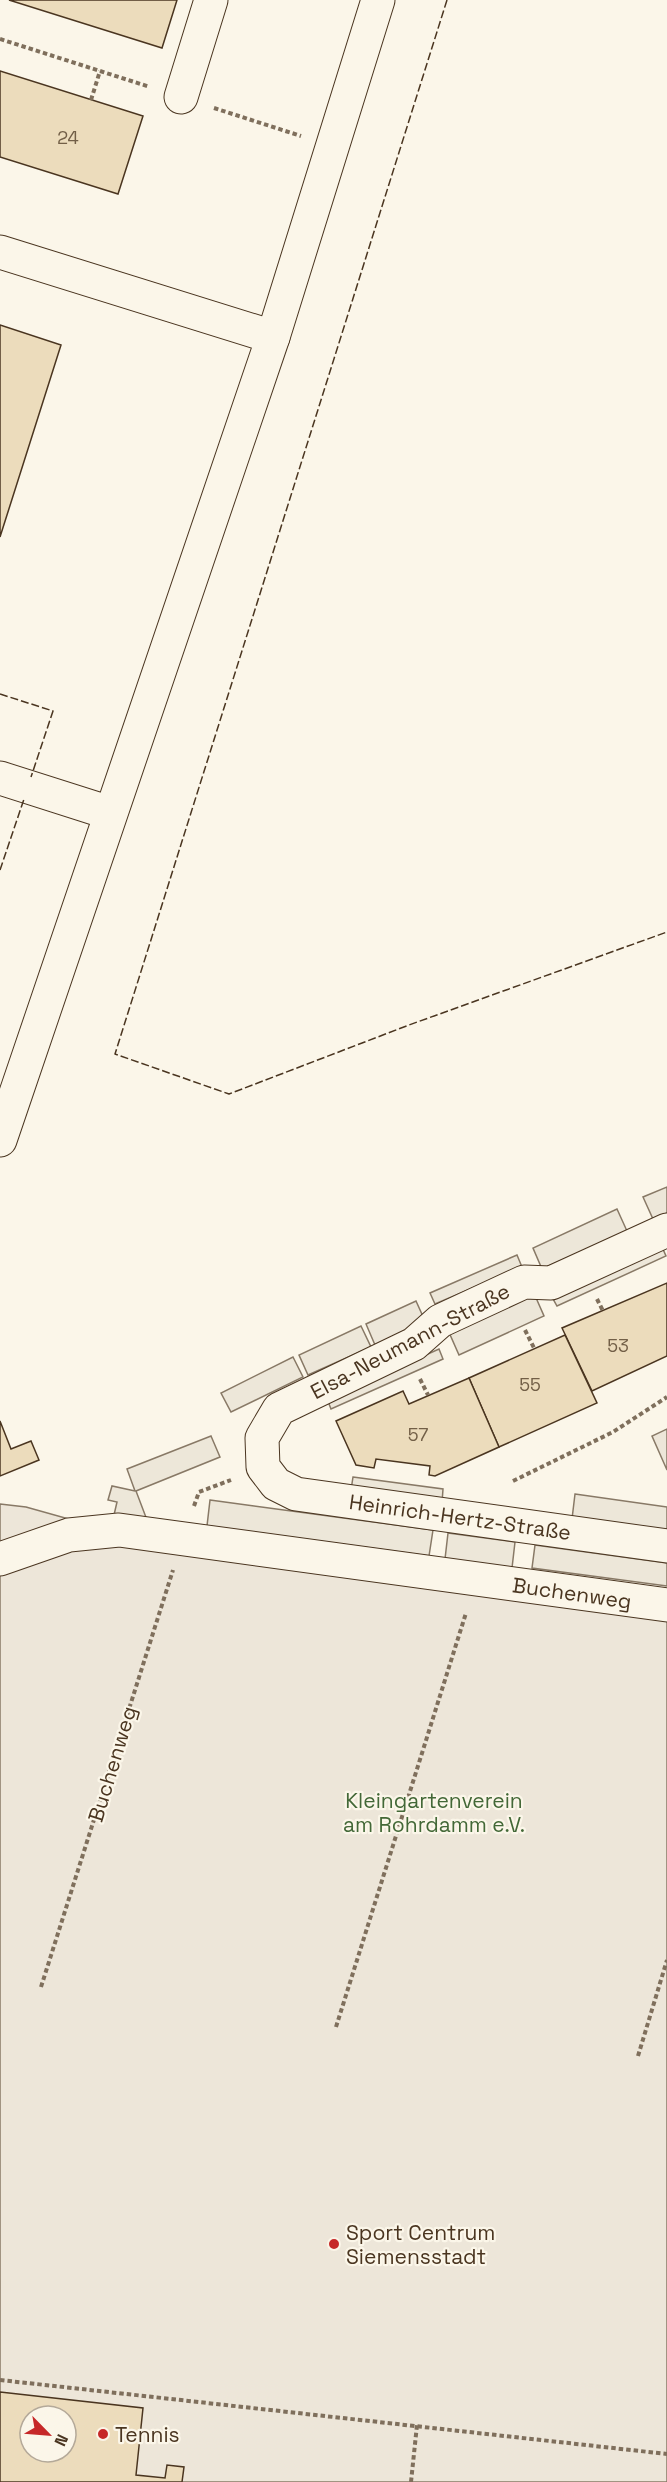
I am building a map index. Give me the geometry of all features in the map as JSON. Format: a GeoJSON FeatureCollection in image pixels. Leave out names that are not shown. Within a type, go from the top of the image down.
{"type":"FeatureCollection","features":[{"type":"Feature","properties":{"kind":"street"},"geometry":{"type":"LineString","coordinates":[[181,97],[211,0]]}},
{"type":"Feature","properties":{"kind":"street"},"geometry":{"type":"LineString","coordinates":[[0,1140],[273,337],[378,0]]}},
{"type":"Feature","properties":{"kind":"street"},"geometry":{"type":"LineString","coordinates":[[0,252],[273,337]]}},
{"type":"Feature","properties":{"kind":"street"},"geometry":{"type":"LineString","coordinates":[[0,778],[110,813]]}},
{"type":"Feature","properties":{"kind":"street","name":"Elsa-Neumann-Straße"},"geometry":{"type":"LineString","coordinates":[[262,1467],[262,1438],[279,1409],[414,1344],[440,1321],[524,1282],[551,1283],[667,1230]]}},
{"type":"Feature","properties":{"kind":"street","name":"Heinrich-Hertz-Straße"},"geometry":{"type":"LineString","coordinates":[[262,1467],[276,1484],[296,1494],[667,1546]]}},
{"type":"Feature","properties":{"kind":"street","name":"Buchenweg"},"geometry":{"type":"LineString","coordinates":[[0,1558],[69,1535],[119,1530],[667,1605]]}},
{"type":"Feature","properties":{"kind":"path"},"geometry":{"type":"LineString","coordinates":[[92,100],[100,71]]}},
{"type":"Feature","properties":{"kind":"path"},"geometry":{"type":"LineString","coordinates":[[525,1330],[534,1348]]}},
{"type":"Feature","properties":{"kind":"path"},"geometry":{"type":"LineString","coordinates":[[417,1373],[428,1395]]}},
{"type":"Feature","properties":{"kind":"path"},"geometry":{"type":"LineString","coordinates":[[513,1481],[612,1432],[667,1397]]}},
{"type":"Feature","properties":{"kind":"path"},"geometry":{"type":"LineString","coordinates":[[182,1540],[199,1492],[262,1467]]}},
{"type":"Feature","properties":{"kind":"path","name":"Buchenweg"},"geometry":{"type":"LineString","coordinates":[[41,1987],[182,1540]]}},
{"type":"Feature","properties":{"kind":"path"},"geometry":{"type":"LineString","coordinates":[[336,2027],[477,1580]]}},
{"type":"Feature","properties":{"kind":"path"},"geometry":{"type":"LineString","coordinates":[[638,2056],[667,1960]]}},
{"type":"Feature","properties":{"kind":"path"},"geometry":{"type":"LineString","coordinates":[[0,2380],[667,2454]]}},
{"type":"Feature","properties":{"kind":"path"},"geometry":{"type":"LineString","coordinates":[[411,2482],[417,2425]]}},
{"type":"Feature","properties":{"kind":"green space"},"geometry":{"type":"Polygon","coordinates":[[[667,1429],[667,1470],[652,1436],[667,1429]]]}},
{"type":"Feature","properties":{"kind":"green space","name":"Kleingartenverein am Rohrdamm e.V."},"geometry":{"type":"Polygon","coordinates":[[[0,1504],[26,1507],[190,1553],[667,1616],[667,2482],[0,2482],[0,1504]]]}},
{"type":"Feature","properties":{"kind":"shaded area"},"geometry":{"type":"Polygon","coordinates":[[[667,1187],[667,1213],[653,1219],[643,1197],[667,1187]]]}},
{"type":"Feature","properties":{"kind":"shaded area"},"geometry":{"type":"Polygon","coordinates":[[[617,1209],[627,1231],[542,1269],[533,1248],[617,1209]]]}},
{"type":"Feature","properties":{"kind":"shaded area"},"geometry":{"type":"Polygon","coordinates":[[[662,1247],[666,1256],[557,1306],[552,1297],[662,1247]]]}},
{"type":"Feature","properties":{"kind":"shaded area"},"geometry":{"type":"Polygon","coordinates":[[[517,1255],[522,1267],[435,1304],[430,1293],[517,1255]]]}},
{"type":"Feature","properties":{"kind":"shaded area"},"geometry":{"type":"Polygon","coordinates":[[[533,1291],[544,1316],[459,1355],[448,1330],[533,1291]]]}},
{"type":"Feature","properties":{"kind":"shaded area"},"geometry":{"type":"Polygon","coordinates":[[[416,1301],[425,1321],[375,1345],[366,1324],[416,1301]]]}},
{"type":"Feature","properties":{"kind":"shaded area"},"geometry":{"type":"Polygon","coordinates":[[[361,1326],[371,1347],[308,1375],[299,1355],[361,1326]]]}},
{"type":"Feature","properties":{"kind":"shaded area"},"geometry":{"type":"Polygon","coordinates":[[[439,1349],[443,1359],[331,1409],[327,1399],[439,1349]]]}},
{"type":"Feature","properties":{"kind":"shaded area"},"geometry":{"type":"Polygon","coordinates":[[[293,1357],[303,1377],[231,1412],[221,1393],[293,1357]]]}},
{"type":"Feature","properties":{"kind":"shaded area"},"geometry":{"type":"Polygon","coordinates":[[[211,1436],[220,1457],[136,1491],[147,1520],[114,1515],[117,1502],[108,1500],[112,1486],[135,1491],[127,1469],[211,1436]]]}},
{"type":"Feature","properties":{"kind":"shaded area"},"geometry":{"type":"Polygon","coordinates":[[[353,1477],[443,1489],[442,1503],[351,1490],[353,1477]]]}},
{"type":"Feature","properties":{"kind":"shaded area"},"geometry":{"type":"Polygon","coordinates":[[[575,1494],[667,1507],[667,1532],[572,1519],[575,1494]]]}},
{"type":"Feature","properties":{"kind":"shaded area"},"geometry":{"type":"Polygon","coordinates":[[[210,1500],[433,1530],[429,1556],[207,1526],[210,1500]]]}},
{"type":"Feature","properties":{"kind":"shaded area"},"geometry":{"type":"Polygon","coordinates":[[[448,1533],[515,1542],[512,1568],[445,1559],[448,1533]]]}},
{"type":"Feature","properties":{"kind":"shaded area"},"geometry":{"type":"Polygon","coordinates":[[[535,1545],[667,1563],[667,1586],[532,1568],[535,1545]]]}},
{"type":"Feature","properties":{"kind":"building"},"geometry":{"type":"Polygon","coordinates":[[[9,0],[177,0],[162,48],[9,0]]]}},
{"type":"Feature","properties":{"kind":"building"},"geometry":{"type":"Polygon","coordinates":[[[0,71],[143,116],[118,194],[0,157],[0,71]]]}},
{"type":"Feature","properties":{"kind":"building"},"geometry":{"type":"Polygon","coordinates":[[[0,325],[61,345],[0,537],[0,325]]]}},
{"type":"Feature","properties":{"kind":"building"},"geometry":{"type":"Polygon","coordinates":[[[667,1283],[667,1356],[592,1391],[562,1328],[667,1283]]]}},
{"type":"Feature","properties":{"kind":"building"},"geometry":{"type":"Polygon","coordinates":[[[565,1335],[597,1403],[499,1447],[469,1378],[565,1335]]]}},
{"type":"Feature","properties":{"kind":"building"},"geometry":{"type":"Polygon","coordinates":[[[469,1378],[499,1447],[435,1476],[429,1475],[430,1466],[376,1459],[374,1468],[356,1465],[336,1421],[403,1391],[409,1404],[469,1378]]]}},
{"type":"Feature","properties":{"kind":"building"},"geometry":{"type":"Polygon","coordinates":[[[0,1421],[11,1449],[31,1441],[39,1460],[0,1476],[0,1421]]]}},
{"type":"Feature","properties":{"kind":"building","name":"Tennis"},"geometry":{"type":"Polygon","coordinates":[[[0,2392],[143,2408],[136,2475],[165,2478],[167,2465],[184,2467],[182,2482],[0,2482],[0,2392]]]}},
{"type":"Feature","properties":{"kind":"fence"},"geometry":{"type":"LineString","coordinates":[[447,0],[115,1054],[229,1094],[409,1025],[667,932]]}},
{"type":"Feature","properties":{"kind":"fence"},"geometry":{"type":"LineString","coordinates":[[0,694],[53,711],[31,777]]}},
{"type":"Feature","properties":{"kind":"fence"},"geometry":{"type":"LineString","coordinates":[[0,870],[24,799]]}},
{"type":"Feature","properties":{"kind":"place","name":"Sport Centrum Siemensstadt"},"geometry":{"type":"Point","coordinates":[334,2244]}},
{"type":"Feature","properties":{"kind":"place","name":"Tennis"},"geometry":{"type":"Point","coordinates":[103,2434]}}]}
